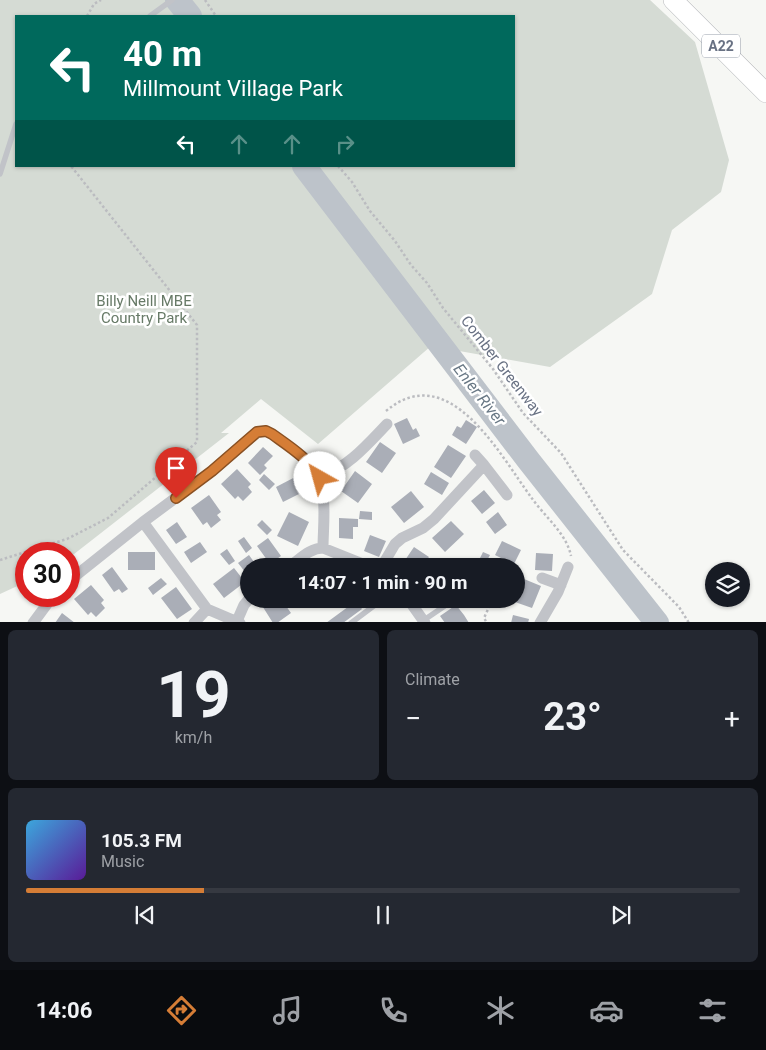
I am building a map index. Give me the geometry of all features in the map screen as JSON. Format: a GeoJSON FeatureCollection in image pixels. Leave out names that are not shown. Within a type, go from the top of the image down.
{"type":"FeatureCollection","features":[{"type":"Feature","properties":{"kind":"highway","name":"A22"},"geometry":{"type":"LineString","coordinates":[[673,0],[766,93]]}},
{"type":"Feature","properties":{"kind":"street"},"geometry":{"type":"LineString","coordinates":[[320,478],[337,471],[354,458],[387,424]]}},
{"type":"Feature","properties":{"kind":"street"},"geometry":{"type":"LineString","coordinates":[[80,573],[143,522],[212,471],[257,432],[266,431],[304,458],[320,478],[323,490],[323,548]]}},
{"type":"Feature","properties":{"kind":"street"},"geometry":{"type":"LineString","coordinates":[[475,455],[507,495]]}},
{"type":"Feature","properties":{"kind":"street"},"geometry":{"type":"LineString","coordinates":[[387,558],[395,544],[402,538],[423,528],[434,520],[484,465]]}},
{"type":"Feature","properties":{"kind":"street"},"geometry":{"type":"LineString","coordinates":[[143,522],[207,609],[238,622],[243,608]]}},
{"type":"Feature","properties":{"kind":"street"},"geometry":{"type":"LineString","coordinates":[[301,558],[316,548],[323,548],[348,558]]}},
{"type":"Feature","properties":{"kind":"street"},"geometry":{"type":"LineString","coordinates":[[540,622],[561,585],[568,567]]}},
{"type":"Feature","properties":{"kind":"street"},"geometry":{"type":"LineString","coordinates":[[542,578],[561,585]]}},
{"type":"Feature","properties":{"kind":"street"},"geometry":{"type":"LineString","coordinates":[[33,622],[45,607]]}},
{"type":"Feature","properties":{"kind":"street"},"geometry":{"type":"LineString","coordinates":[[415,608],[424,621]]}},
{"type":"Feature","properties":{"kind":"street"},"geometry":{"type":"LineString","coordinates":[[194,622],[207,609]]}},
{"type":"Feature","properties":{"kind":"lane"},"geometry":{"type":"LineString","coordinates":[[151,15],[172,0]]}},
{"type":"Feature","properties":{"kind":"lane"},"geometry":{"type":"LineString","coordinates":[[0,174],[15,127]]}},
{"type":"Feature","properties":{"kind":"lane"},"geometry":{"type":"LineString","coordinates":[[350,622],[370,608]]}},
{"type":"Feature","properties":{"kind":"lane"},"geometry":{"type":"LineString","coordinates":[[424,621],[442,608]]}},
{"type":"Feature","properties":{"kind":"path"},"geometry":{"type":"LineString","coordinates":[[88,15],[94,4],[101,0]]}},
{"type":"Feature","properties":{"kind":"path"},"geometry":{"type":"LineString","coordinates":[[205,0],[215,15]]}},
{"type":"Feature","properties":{"kind":"path"},"geometry":{"type":"LineString","coordinates":[[0,560],[67,539],[108,518],[197,442],[198,325],[72,167]]}},
{"type":"Feature","properties":{"kind":"path","name":"Comber Greenway"},"geometry":{"type":"LineString","coordinates":[[339,167],[352,182],[370,211],[427,283],[443,308],[493,368],[523,413],[561,453],[623,550],[679,607],[689,622]]}},
{"type":"Feature","properties":{"kind":"path"},"geometry":{"type":"LineString","coordinates":[[487,622],[484,618],[488,608]]}},
{"type":"Feature","properties":{"kind":"green space","name":"Billy Neill MBE Country Park"},"geometry":{"type":"Polygon","coordinates":[[[0,0],[650,0],[695,42],[729,160],[721,192],[672,230],[652,294],[550,367],[431,346],[318,444],[261,399],[221,433],[229,433],[80,549],[80,542],[15,542],[15,587],[0,594],[0,0]]]}},
{"type":"Feature","properties":{"kind":"building"},"geometry":{"type":"Polygon","coordinates":[[[407,418],[413,430],[416,428],[420,436],[403,444],[394,424],[407,418]]]}},
{"type":"Feature","properties":{"kind":"building"},"geometry":{"type":"Polygon","coordinates":[[[466,420],[477,427],[466,444],[452,435],[457,426],[461,428],[466,420]]]}},
{"type":"Feature","properties":{"kind":"building"},"geometry":{"type":"Polygon","coordinates":[[[380,442],[396,453],[382,473],[366,462],[380,442]]]}},
{"type":"Feature","properties":{"kind":"building"},"geometry":{"type":"Polygon","coordinates":[[[448,445],[466,456],[451,478],[434,467],[448,445]]]}},
{"type":"Feature","properties":{"kind":"building"},"geometry":{"type":"Polygon","coordinates":[[[263,447],[273,456],[264,465],[267,468],[260,475],[248,463],[263,447]]]}},
{"type":"Feature","properties":{"kind":"building"},"geometry":{"type":"Polygon","coordinates":[[[237,469],[251,484],[248,487],[252,492],[243,501],[238,496],[235,499],[221,484],[237,469]]]}},
{"type":"Feature","properties":{"kind":"building"},"geometry":{"type":"Polygon","coordinates":[[[355,471],[372,484],[358,503],[341,491],[355,471]]]}},
{"type":"Feature","properties":{"kind":"building"},"geometry":{"type":"Polygon","coordinates":[[[431,472],[449,483],[442,495],[424,484],[431,472]]]}},
{"type":"Feature","properties":{"kind":"building"},"geometry":{"type":"Polygon","coordinates":[[[264,474],[275,484],[269,490],[259,480],[264,474]]]}},
{"type":"Feature","properties":{"kind":"building"},"geometry":{"type":"Polygon","coordinates":[[[299,475],[307,490],[283,502],[276,487],[299,475]]]}},
{"type":"Feature","properties":{"kind":"building"},"geometry":{"type":"Polygon","coordinates":[[[484,490],[495,503],[482,514],[471,501],[484,490]]]}},
{"type":"Feature","properties":{"kind":"building"},"geometry":{"type":"Polygon","coordinates":[[[411,491],[424,507],[404,523],[391,507],[411,491]]]}},
{"type":"Feature","properties":{"kind":"building"},"geometry":{"type":"Polygon","coordinates":[[[209,495],[221,512],[217,515],[221,520],[211,528],[207,522],[203,525],[191,508],[209,495]]]}},
{"type":"Feature","properties":{"kind":"building"},"geometry":{"type":"Polygon","coordinates":[[[360,511],[372,512],[372,520],[359,519],[360,511]]]}},
{"type":"Feature","properties":{"kind":"building"},"geometry":{"type":"Polygon","coordinates":[[[289,512],[309,522],[298,546],[277,536],[289,512]]]}},
{"type":"Feature","properties":{"kind":"building"},"geometry":{"type":"Polygon","coordinates":[[[498,512],[507,525],[495,534],[486,522],[498,512]]]}},
{"type":"Feature","properties":{"kind":"building"},"geometry":{"type":"Polygon","coordinates":[[[339,518],[358,519],[358,527],[353,527],[353,539],[339,538],[339,518]]]}},
{"type":"Feature","properties":{"kind":"building"},"geometry":{"type":"Polygon","coordinates":[[[262,520],[272,530],[267,535],[257,525],[262,520]]]}},
{"type":"Feature","properties":{"kind":"building"},"geometry":{"type":"Polygon","coordinates":[[[451,521],[464,534],[445,552],[432,538],[451,521]]]}},
{"type":"Feature","properties":{"kind":"building"},"geometry":{"type":"Polygon","coordinates":[[[177,522],[187,537],[176,544],[166,530],[177,522]]]}},
{"type":"Feature","properties":{"kind":"building"},"geometry":{"type":"Polygon","coordinates":[[[370,535],[386,541],[379,557],[364,551],[370,535]]]}},
{"type":"Feature","properties":{"kind":"building"},"geometry":{"type":"Polygon","coordinates":[[[244,537],[252,548],[246,553],[238,541],[244,537]]]}},
{"type":"Feature","properties":{"kind":"building"},"geometry":{"type":"Polygon","coordinates":[[[268,538],[281,556],[278,558],[266,558],[257,546],[268,538]]]}},
{"type":"Feature","properties":{"kind":"building"},"geometry":{"type":"Polygon","coordinates":[[[502,541],[521,550],[517,558],[501,558],[495,555],[502,541]]]}},
{"type":"Feature","properties":{"kind":"building"},"geometry":{"type":"Polygon","coordinates":[[[200,542],[207,552],[191,563],[184,552],[200,542]]]}},
{"type":"Feature","properties":{"kind":"building"},"geometry":{"type":"Polygon","coordinates":[[[414,547],[429,557],[428,558],[406,558],[414,547]]]}},
{"type":"Feature","properties":{"kind":"building"},"geometry":{"type":"Polygon","coordinates":[[[227,549],[235,561],[229,565],[220,554],[227,549]]]}},
{"type":"Feature","properties":{"kind":"building"},"geometry":{"type":"Polygon","coordinates":[[[128,552],[155,552],[155,570],[128,570],[128,552]]]}},
{"type":"Feature","properties":{"kind":"building"},"geometry":{"type":"Polygon","coordinates":[[[483,552],[490,555],[488,558],[480,558],[483,552]]]}},
{"type":"Feature","properties":{"kind":"building"},"geometry":{"type":"Polygon","coordinates":[[[536,553],[553,554],[552,571],[535,570],[536,553]]]}},
{"type":"Feature","properties":{"kind":"building"},"geometry":{"type":"Polygon","coordinates":[[[112,567],[128,589],[122,593],[119,589],[114,592],[102,575],[112,567]]]}},
{"type":"Feature","properties":{"kind":"building"},"geometry":{"type":"Polygon","coordinates":[[[234,568],[240,576],[240,586],[224,598],[213,584],[234,568]]]}},
{"type":"Feature","properties":{"kind":"building"},"geometry":{"type":"Polygon","coordinates":[[[161,578],[167,584],[153,595],[148,588],[161,578]]]}},
{"type":"Feature","properties":{"kind":"building"},"geometry":{"type":"Polygon","coordinates":[[[525,579],[541,586],[532,608],[525,606],[525,579]]]}},
{"type":"Feature","properties":{"kind":"building"},"geometry":{"type":"Polygon","coordinates":[[[91,585],[104,600],[101,603],[105,608],[96,617],[91,612],[88,615],[80,606],[80,594],[91,585]]]}},
{"type":"Feature","properties":{"kind":"building"},"geometry":{"type":"Polygon","coordinates":[[[176,587],[192,609],[177,619],[161,598],[176,587]]]}},
{"type":"Feature","properties":{"kind":"building"},"geometry":{"type":"Polygon","coordinates":[[[264,608],[287,608],[291,613],[278,622],[272,622],[264,608]]]}},
{"type":"Feature","properties":{"kind":"building"},"geometry":{"type":"Polygon","coordinates":[[[346,608],[361,608],[362,609],[344,622],[327,622],[346,608]]]}},
{"type":"Feature","properties":{"kind":"building"},"geometry":{"type":"Polygon","coordinates":[[[452,608],[458,608],[468,622],[444,622],[440,616],[452,608]]]}},
{"type":"Feature","properties":{"kind":"building"},"geometry":{"type":"Polygon","coordinates":[[[62,613],[74,622],[56,622],[62,613]]]}},
{"type":"Feature","properties":{"kind":"building"},"geometry":{"type":"Polygon","coordinates":[[[513,615],[529,619],[528,622],[511,622],[513,615]]]}},
{"type":"Feature","properties":{"kind":"waterway","name":"Enler River"},"geometry":{"type":"LineString","coordinates":[[177,0],[189,15]]}},
{"type":"Feature","properties":{"kind":"waterway","name":"Enler River"},"geometry":{"type":"LineString","coordinates":[[305,167],[529,461],[656,622]]}},
{"type":"Feature","properties":{"kind":"route"},"geometry":{"type":"LineString","coordinates":[[176,498],[212,471],[250,436],[257,432],[266,431],[272,434],[304,458],[320,478]]}}]}
